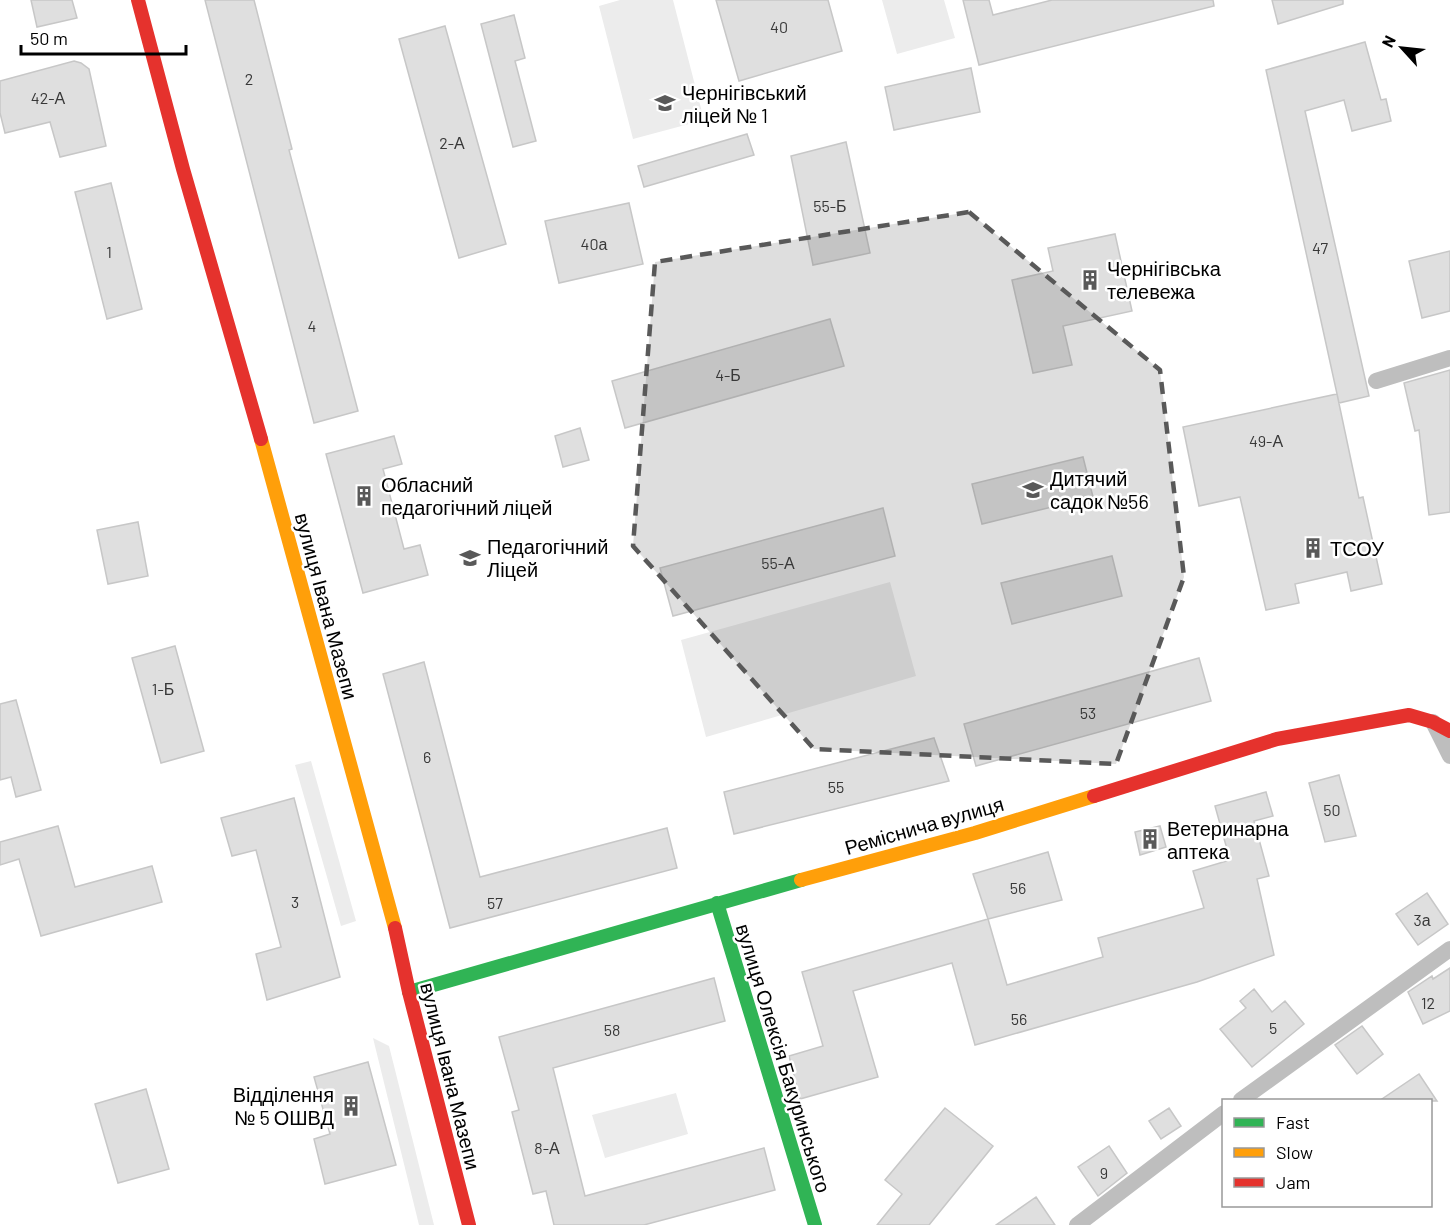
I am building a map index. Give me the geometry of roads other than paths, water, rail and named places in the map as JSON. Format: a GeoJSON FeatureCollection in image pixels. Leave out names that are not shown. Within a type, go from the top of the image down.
{"type":"FeatureCollection","features":[{"type":"Feature","properties":{"kind":"street","name":"вулиця Івана Мазепи"},"geometry":{"type":"LineString","coordinates":[[138,0],[183,169],[263,442],[393,921],[409,993],[469,1225]]}},
{"type":"Feature","properties":{"kind":"street"},"geometry":{"type":"LineString","coordinates":[[1376,381],[1450,358]]}},
{"type":"Feature","properties":{"kind":"street","name":"Реміснича вулиця"},"geometry":{"type":"LineString","coordinates":[[409,993],[466,974],[717,903],[975,833],[1277,739],[1409,715],[1433,722],[1450,732]]}},
{"type":"Feature","properties":{"kind":"street"},"geometry":{"type":"LineString","coordinates":[[1433,722],[1450,756]]}},
{"type":"Feature","properties":{"kind":"street","name":"вулиця Олексія Бакуринського"},"geometry":{"type":"LineString","coordinates":[[717,903],[815,1225]]}},
{"type":"Feature","properties":{"kind":"street"},"geometry":{"type":"LineString","coordinates":[[1244,1099],[1450,950]]}},
{"type":"Feature","properties":{"kind":"street"},"geometry":{"type":"LineString","coordinates":[[1077,1225],[1222,1115]]}},
{"type":"Feature","properties":{"kind":"place","name":"Чернігівський ліцей № 1"},"geometry":{"type":"Point","coordinates":[665,103]}},
{"type":"Feature","properties":{"kind":"place","name":"Чернігівська телевежа"},"geometry":{"type":"Point","coordinates":[1090,280]}},
{"type":"Feature","properties":{"kind":"place","name":"Дитячий садок №56"},"geometry":{"type":"Point","coordinates":[1033,490]}},
{"type":"Feature","properties":{"kind":"place","name":"Обласний педагогічний ліцей"},"geometry":{"type":"Point","coordinates":[364,496]}},
{"type":"Feature","properties":{"kind":"place","name":"ТСОУ"},"geometry":{"type":"Point","coordinates":[1313,548]}},
{"type":"Feature","properties":{"kind":"place","name":"Педагогічний Ліцей"},"geometry":{"type":"Point","coordinates":[470,558]}},
{"type":"Feature","properties":{"kind":"place","name":"Ветеринарна аптека"},"geometry":{"type":"Point","coordinates":[1150,839]}},
{"type":"Feature","properties":{"kind":"place","name":"Відділення № 5 ОШВД"},"geometry":{"type":"Point","coordinates":[351,1106]}}]}
